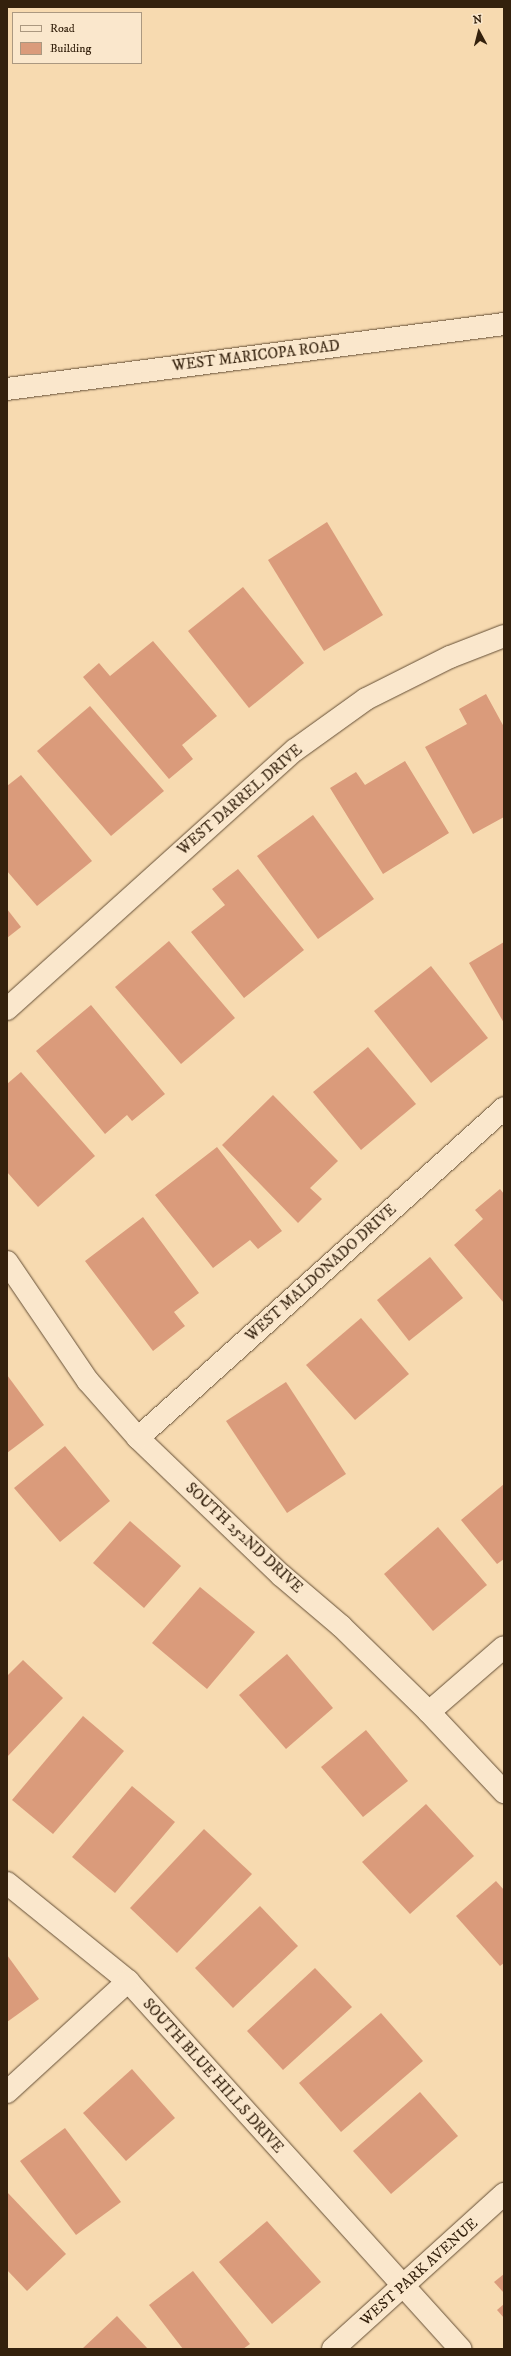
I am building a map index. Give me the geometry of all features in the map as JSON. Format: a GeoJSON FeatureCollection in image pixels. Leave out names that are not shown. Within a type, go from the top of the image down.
{"type":"FeatureCollection","features":[{"type":"Feature","properties":{"kind":"street","name":"WEST MARICOPA ROAD"},"geometry":{"type":"LineString","coordinates":[[7,389],[504,324]]}},
{"type":"Feature","properties":{"kind":"street","name":"WEST DARREL DRIVE"},"geometry":{"type":"LineString","coordinates":[[7,1009],[295,750],[366,699],[450,656],[504,636]]}},
{"type":"Feature","properties":{"kind":"street","name":"WEST MALDONADO DRIVE"},"geometry":{"type":"LineString","coordinates":[[138,1438],[504,1108]]}},
{"type":"Feature","properties":{"kind":"street","name":"SOUTH 252ND DRIVE"},"geometry":{"type":"LineString","coordinates":[[7,1262],[88,1381],[138,1438],[281,1575],[340,1626],[429,1712],[504,1792]]}},
{"type":"Feature","properties":{"kind":"street"},"geometry":{"type":"LineString","coordinates":[[429,1712],[504,1647]]}},
{"type":"Feature","properties":{"kind":"street","name":"SOUTH BLUE HILLS DRIVE"},"geometry":{"type":"LineString","coordinates":[[7,1883],[128,1981],[461,2349]]}},
{"type":"Feature","properties":{"kind":"street"},"geometry":{"type":"LineString","coordinates":[[7,2092],[128,1981]]}},
{"type":"Feature","properties":{"kind":"street","name":"WEST PARK AVENUE"},"geometry":{"type":"LineString","coordinates":[[333,2349],[504,2194]]}},
{"type":"Feature","properties":{"kind":"building"},"geometry":{"type":"Polygon","coordinates":[[[327,522],[383,615],[324,651],[268,560],[327,522]]]}},
{"type":"Feature","properties":{"kind":"building"},"geometry":{"type":"Polygon","coordinates":[[[243,587],[304,663],[249,708],[188,631],[243,587]]]}},
{"type":"Feature","properties":{"kind":"building"},"geometry":{"type":"Polygon","coordinates":[[[153,641],[217,716],[182,745],[193,759],[169,779],[83,677],[99,663],[110,676],[153,641]]]}},
{"type":"Feature","properties":{"kind":"building"},"geometry":{"type":"Polygon","coordinates":[[[486,694],[504,727],[504,817],[473,834],[425,747],[467,724],[459,709],[486,694]]]}},
{"type":"Feature","properties":{"kind":"building"},"geometry":{"type":"Polygon","coordinates":[[[90,706],[164,791],[111,836],[37,751],[90,706]]]}},
{"type":"Feature","properties":{"kind":"building"},"geometry":{"type":"Polygon","coordinates":[[[405,761],[449,833],[383,874],[330,788],[356,772],[365,785],[405,761]]]}},
{"type":"Feature","properties":{"kind":"building"},"geometry":{"type":"Polygon","coordinates":[[[21,775],[92,861],[37,906],[7,871],[7,786],[21,775]]]}},
{"type":"Feature","properties":{"kind":"building"},"geometry":{"type":"Polygon","coordinates":[[[313,815],[374,899],[318,939],[257,856],[313,815]]]}},
{"type":"Feature","properties":{"kind":"building"},"geometry":{"type":"Polygon","coordinates":[[[238,869],[304,950],[244,998],[191,932],[225,905],[212,889],[238,869]]]}},
{"type":"Feature","properties":{"kind":"building"},"geometry":{"type":"Polygon","coordinates":[[[7,909],[21,927],[7,938],[7,909]]]}},
{"type":"Feature","properties":{"kind":"building"},"geometry":{"type":"Polygon","coordinates":[[[169,941],[235,1018],[181,1064],[115,987],[169,941]]]}},
{"type":"Feature","properties":{"kind":"building"},"geometry":{"type":"Polygon","coordinates":[[[504,942],[504,1023],[469,963],[504,942]]]}},
{"type":"Feature","properties":{"kind":"building"},"geometry":{"type":"Polygon","coordinates":[[[431,966],[488,1038],[431,1083],[374,1011],[431,966]]]}},
{"type":"Feature","properties":{"kind":"building"},"geometry":{"type":"Polygon","coordinates":[[[91,1005],[165,1094],[132,1121],[127,1115],[105,1134],[36,1051],[91,1005]]]}},
{"type":"Feature","properties":{"kind":"building"},"geometry":{"type":"Polygon","coordinates":[[[368,1047],[416,1104],[361,1150],[313,1092],[368,1047]]]}},
{"type":"Feature","properties":{"kind":"building"},"geometry":{"type":"Polygon","coordinates":[[[21,1072],[95,1156],[38,1207],[7,1172],[7,1084],[21,1072]]]}},
{"type":"Feature","properties":{"kind":"building"},"geometry":{"type":"Polygon","coordinates":[[[273,1095],[338,1161],[310,1188],[322,1199],[298,1223],[222,1145],[273,1095]]]}},
{"type":"Feature","properties":{"kind":"building"},"geometry":{"type":"Polygon","coordinates":[[[217,1147],[282,1231],[258,1249],[250,1240],[213,1268],[155,1195],[217,1147]]]}},
{"type":"Feature","properties":{"kind":"building"},"geometry":{"type":"Polygon","coordinates":[[[500,1189],[504,1194],[504,1303],[454,1245],[483,1219],[475,1210],[500,1189]]]}},
{"type":"Feature","properties":{"kind":"building"},"geometry":{"type":"Polygon","coordinates":[[[143,1217],[199,1293],[174,1312],[185,1326],[153,1351],[85,1261],[143,1217]]]}},
{"type":"Feature","properties":{"kind":"building"},"geometry":{"type":"Polygon","coordinates":[[[430,1257],[463,1298],[409,1341],[377,1300],[430,1257]]]}},
{"type":"Feature","properties":{"kind":"building"},"geometry":{"type":"Polygon","coordinates":[[[361,1318],[409,1374],[355,1420],[306,1365],[361,1318]]]}},
{"type":"Feature","properties":{"kind":"building"},"geometry":{"type":"Polygon","coordinates":[[[7,1375],[44,1425],[7,1453],[7,1375]]]}},
{"type":"Feature","properties":{"kind":"building"},"geometry":{"type":"Polygon","coordinates":[[[286,1382],[346,1474],[287,1513],[226,1421],[286,1382]]]}},
{"type":"Feature","properties":{"kind":"building"},"geometry":{"type":"Polygon","coordinates":[[[65,1446],[110,1501],[60,1542],[14,1488],[65,1446]]]}},
{"type":"Feature","properties":{"kind":"building"},"geometry":{"type":"Polygon","coordinates":[[[504,1484],[504,1559],[497,1564],[461,1520],[504,1484]]]}},
{"type":"Feature","properties":{"kind":"building"},"geometry":{"type":"Polygon","coordinates":[[[130,1521],[181,1566],[144,1608],[93,1563],[130,1521]]]}},
{"type":"Feature","properties":{"kind":"building"},"geometry":{"type":"Polygon","coordinates":[[[438,1527],[487,1585],[433,1631],[384,1574],[438,1527]]]}},
{"type":"Feature","properties":{"kind":"building"},"geometry":{"type":"Polygon","coordinates":[[[200,1587],[255,1632],[207,1689],[152,1643],[200,1587]]]}},
{"type":"Feature","properties":{"kind":"building"},"geometry":{"type":"Polygon","coordinates":[[[287,1654],[333,1708],[286,1749],[239,1695],[287,1654]]]}},
{"type":"Feature","properties":{"kind":"building"},"geometry":{"type":"Polygon","coordinates":[[[23,1660],[63,1698],[7,1757],[7,1676],[23,1660]]]}},
{"type":"Feature","properties":{"kind":"building"},"geometry":{"type":"Polygon","coordinates":[[[83,1716],[124,1751],[53,1834],[12,1800],[83,1716]]]}},
{"type":"Feature","properties":{"kind":"building"},"geometry":{"type":"Polygon","coordinates":[[[366,1730],[408,1781],[363,1817],[321,1767],[366,1730]]]}},
{"type":"Feature","properties":{"kind":"building"},"geometry":{"type":"Polygon","coordinates":[[[132,1786],[175,1822],[115,1893],[72,1857],[132,1786]]]}},
{"type":"Feature","properties":{"kind":"building"},"geometry":{"type":"Polygon","coordinates":[[[426,1804],[474,1856],[410,1914],[362,1862],[426,1804]]]}},
{"type":"Feature","properties":{"kind":"building"},"geometry":{"type":"Polygon","coordinates":[[[204,1829],[252,1874],[177,1953],[130,1908],[204,1829]]]}},
{"type":"Feature","properties":{"kind":"building"},"geometry":{"type":"Polygon","coordinates":[[[496,1881],[504,1890],[504,1963],[500,1966],[456,1916],[496,1881]]]}},
{"type":"Feature","properties":{"kind":"building"},"geometry":{"type":"Polygon","coordinates":[[[260,1906],[298,1946],[233,2008],[195,1968],[260,1906]]]}},
{"type":"Feature","properties":{"kind":"building"},"geometry":{"type":"Polygon","coordinates":[[[7,1955],[39,1999],[7,2022],[7,1955]]]}},
{"type":"Feature","properties":{"kind":"building"},"geometry":{"type":"Polygon","coordinates":[[[315,1968],[352,2007],[283,2070],[247,2031],[315,1968]]]}},
{"type":"Feature","properties":{"kind":"building"},"geometry":{"type":"Polygon","coordinates":[[[381,2013],[423,2061],[341,2132],[299,2083],[381,2013]]]}},
{"type":"Feature","properties":{"kind":"building"},"geometry":{"type":"Polygon","coordinates":[[[132,2069],[175,2118],[126,2161],[83,2113],[132,2069]]]}},
{"type":"Feature","properties":{"kind":"building"},"geometry":{"type":"Polygon","coordinates":[[[420,2092],[458,2136],[391,2194],[353,2151],[420,2092]]]}},
{"type":"Feature","properties":{"kind":"building"},"geometry":{"type":"Polygon","coordinates":[[[65,2128],[121,2202],[76,2235],[20,2161],[65,2128]]]}},
{"type":"Feature","properties":{"kind":"building"},"geometry":{"type":"Polygon","coordinates":[[[7,2192],[66,2254],[27,2291],[7,2270],[7,2192]]]}},
{"type":"Feature","properties":{"kind":"building"},"geometry":{"type":"Polygon","coordinates":[[[267,2221],[321,2282],[272,2324],[219,2262],[267,2221]]]}},
{"type":"Feature","properties":{"kind":"building"},"geometry":{"type":"Polygon","coordinates":[[[193,2271],[250,2344],[243,2349],[183,2349],[149,2305],[193,2271]]]}},
{"type":"Feature","properties":{"kind":"building"},"geometry":{"type":"Polygon","coordinates":[[[504,2274],[504,2293],[494,2282],[504,2274]]]}},
{"type":"Feature","properties":{"kind":"building"},"geometry":{"type":"Polygon","coordinates":[[[504,2304],[504,2318],[497,2310],[504,2304]]]}},
{"type":"Feature","properties":{"kind":"building"},"geometry":{"type":"Polygon","coordinates":[[[117,2316],[148,2349],[82,2349],[117,2316]]]}}]}
